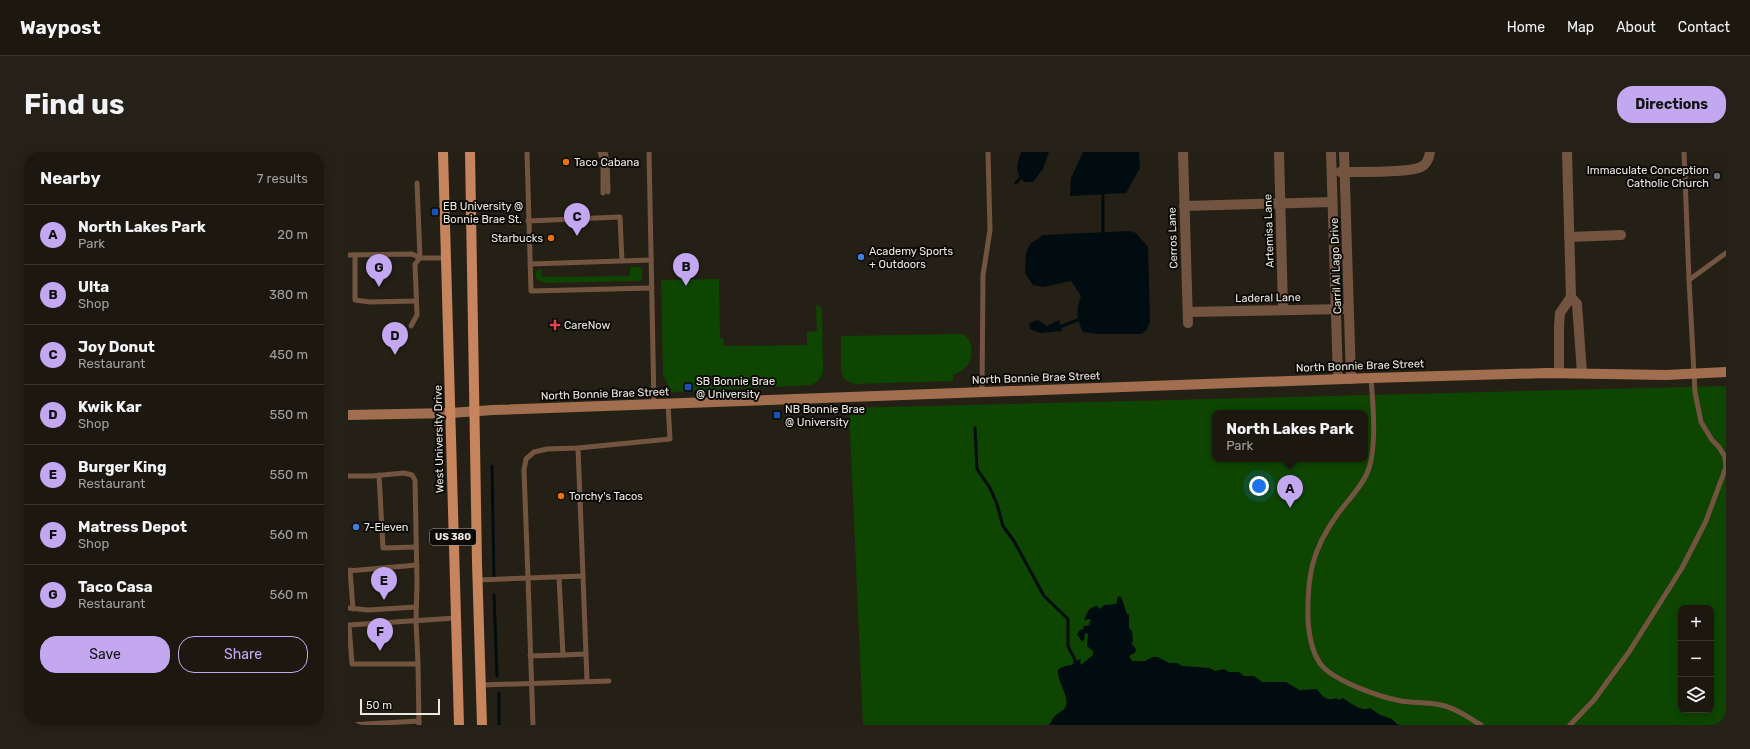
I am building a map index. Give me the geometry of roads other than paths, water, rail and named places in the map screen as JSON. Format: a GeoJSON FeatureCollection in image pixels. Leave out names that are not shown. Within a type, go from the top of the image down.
{"type":"FeatureCollection","features":[{"type":"Feature","properties":{"kind":"main road","name":"West University Drive"},"geometry":{"type":"LineString","coordinates":[[443,152],[459,725]]}},
{"type":"Feature","properties":{"kind":"main road","name":"US 380"},"geometry":{"type":"LineString","coordinates":[[470,152],[474,411],[482,725]]}},
{"type":"Feature","properties":{"kind":"main road","name":"North Bonnie Brae Street"},"geometry":{"type":"LineString","coordinates":[[348,415],[450,413],[1338,379],[1560,373],[1694,374],[1726,372]]}},
{"type":"Feature","properties":{"kind":"street","name":"Cerros Lane"},"geometry":{"type":"LineString","coordinates":[[1183,152],[1188,323]]}},
{"type":"Feature","properties":{"kind":"street","name":"Artemisa Lane"},"geometry":{"type":"LineString","coordinates":[[1279,152],[1283,310]]}},
{"type":"Feature","properties":{"kind":"street","name":"Carril Al Lago Drive"},"geometry":{"type":"LineString","coordinates":[[1331,152],[1338,379]]}},
{"type":"Feature","properties":{"kind":"street","name":"Carril Al Lago Drive"},"geometry":{"type":"LineString","coordinates":[[1344,152],[1351,379]]}},
{"type":"Feature","properties":{"kind":"street"},"geometry":{"type":"LineString","coordinates":[[1332,173],[1414,170],[1426,164],[1429,159],[1430,152]]}},
{"type":"Feature","properties":{"kind":"street"},"geometry":{"type":"LineString","coordinates":[[1560,373],[1560,313],[1571,297],[1567,152]]}},
{"type":"Feature","properties":{"kind":"street"},"geometry":{"type":"LineString","coordinates":[[1184,206],[1332,202]]}},
{"type":"Feature","properties":{"kind":"street"},"geometry":{"type":"LineString","coordinates":[[1569,237],[1621,235]]}},
{"type":"Feature","properties":{"kind":"street"},"geometry":{"type":"LineString","coordinates":[[1571,297],[1578,304],[1582,373]]}},
{"type":"Feature","properties":{"kind":"street","name":"Laderal Lane"},"geometry":{"type":"LineString","coordinates":[[1188,312],[1349,309]]}},
{"type":"Feature","properties":{"kind":"lane"},"geometry":{"type":"LineString","coordinates":[[527,152],[531,291],[652,288]]}},
{"type":"Feature","properties":{"kind":"lane"},"geometry":{"type":"LineString","coordinates":[[600,152],[603,160],[606,192],[607,161],[605,152]]}},
{"type":"Feature","properties":{"kind":"lane"},"geometry":{"type":"LineString","coordinates":[[649,152],[654,404]]}},
{"type":"Feature","properties":{"kind":"lane"},"geometry":{"type":"LineString","coordinates":[[982,392],[983,275],[990,230],[988,152]]}},
{"type":"Feature","properties":{"kind":"lane"},"geometry":{"type":"LineString","coordinates":[[1570,725],[1594,700],[1625,658],[1675,580],[1706,521],[1726,467],[1725,458],[1701,422],[1694,374],[1684,152]]}},
{"type":"Feature","properties":{"kind":"lane"},"geometry":{"type":"LineString","coordinates":[[411,326],[417,315],[415,264],[420,258],[417,183]]}},
{"type":"Feature","properties":{"kind":"lane"},"geometry":{"type":"LineString","coordinates":[[528,221],[620,217],[622,261]]}},
{"type":"Feature","properties":{"kind":"lane"},"geometry":{"type":"LineString","coordinates":[[1689,280],[1726,253]]}},
{"type":"Feature","properties":{"kind":"lane"},"geometry":{"type":"LineString","coordinates":[[348,255],[412,254],[420,258],[447,258]]}},
{"type":"Feature","properties":{"kind":"lane"},"geometry":{"type":"LineString","coordinates":[[355,255],[355,300],[370,302],[416,301]]}},
{"type":"Feature","properties":{"kind":"lane"},"geometry":{"type":"LineString","coordinates":[[530,264],[651,260]]}},
{"type":"Feature","properties":{"kind":"lane"},"geometry":{"type":"LineString","coordinates":[[1371,378],[1373,408],[1372,455],[1368,471],[1356,491],[1329,528],[1314,557],[1307,592],[1308,626],[1316,656],[1324,668],[1364,690],[1402,701],[1441,705],[1457,711],[1481,725]]}},
{"type":"Feature","properties":{"kind":"lane"},"geometry":{"type":"LineString","coordinates":[[533,725],[524,470],[526,459],[534,452],[547,449],[578,448],[670,439],[668,404]]}},
{"type":"Feature","properties":{"kind":"lane"},"geometry":{"type":"LineString","coordinates":[[578,448],[587,681]]}},
{"type":"Feature","properties":{"kind":"lane"},"geometry":{"type":"LineString","coordinates":[[348,476],[404,473],[412,475],[415,480],[417,565],[416,621],[419,723],[348,725]]}},
{"type":"Feature","properties":{"kind":"lane"},"geometry":{"type":"LineString","coordinates":[[379,475],[383,548],[416,547]]}},
{"type":"Feature","properties":{"kind":"lane"},"geometry":{"type":"LineString","coordinates":[[416,607],[368,610],[350,608],[349,571],[417,565]]}},
{"type":"Feature","properties":{"kind":"lane"},"geometry":{"type":"LineString","coordinates":[[478,580],[583,576]]}},
{"type":"Feature","properties":{"kind":"lane"},"geometry":{"type":"LineString","coordinates":[[559,577],[563,655]]}},
{"type":"Feature","properties":{"kind":"lane"},"geometry":{"type":"LineString","coordinates":[[418,664],[352,664],[350,625],[456,618]]}},
{"type":"Feature","properties":{"kind":"lane"},"geometry":{"type":"LineString","coordinates":[[530,656],[586,654]]}},
{"type":"Feature","properties":{"kind":"lane"},"geometry":{"type":"LineString","coordinates":[[481,685],[609,680]]}},
{"type":"Feature","properties":{"kind":"waterway"},"geometry":{"type":"LineString","coordinates":[[1016,183],[1022,176]]}},
{"type":"Feature","properties":{"kind":"waterway"},"geometry":{"type":"LineString","coordinates":[[1103,191],[1103,235]]}},
{"type":"Feature","properties":{"kind":"waterway"},"geometry":{"type":"LineString","coordinates":[[1057,328],[1080,319]]}},
{"type":"Feature","properties":{"kind":"waterway"},"geometry":{"type":"LineString","coordinates":[[975,428],[977,469],[990,488],[997,504],[1003,526],[1014,541],[1044,596],[1068,619],[1068,646],[1077,664]]}},
{"type":"Feature","properties":{"kind":"waterway"},"geometry":{"type":"LineString","coordinates":[[492,466],[494,579]]}},
{"type":"Feature","properties":{"kind":"waterway"},"geometry":{"type":"LineString","coordinates":[[494,595],[497,676]]}},
{"type":"Feature","properties":{"kind":"waterway"},"geometry":{"type":"LineString","coordinates":[[499,693],[499,725]]}},
{"type":"Feature","properties":{"kind":"place","name":"Taco Cabana"},"geometry":{"type":"Point","coordinates":[566,162]}},
{"type":"Feature","properties":{"kind":"place","name":"Immaculate Conception Catholic Church"},"geometry":{"type":"Point","coordinates":[1717,176]}},
{"type":"Feature","properties":{"kind":"place","name":"EB University @ Bonnie Brae St."},"geometry":{"type":"Point","coordinates":[435,212]}},
{"type":"Feature","properties":{"kind":"place","name":"Joy Donut"},"geometry":{"type":"Point","coordinates":[577,236]}},
{"type":"Feature","properties":{"kind":"place","name":"Starbucks"},"geometry":{"type":"Point","coordinates":[551,238]}},
{"type":"Feature","properties":{"kind":"place","name":"Academy Sports + Outdoors"},"geometry":{"type":"Point","coordinates":[861,257]}},
{"type":"Feature","properties":{"kind":"place","name":"Ulta"},"geometry":{"type":"Point","coordinates":[686,286]}},
{"type":"Feature","properties":{"kind":"place","name":"Taco Casa"},"geometry":{"type":"Point","coordinates":[379,287]}},
{"type":"Feature","properties":{"kind":"place","name":"CareNow"},"geometry":{"type":"Point","coordinates":[555,325]}},
{"type":"Feature","properties":{"kind":"place","name":"Kwik Kar"},"geometry":{"type":"Point","coordinates":[395,355]}},
{"type":"Feature","properties":{"kind":"place","name":"SB Bonnie Brae @ University"},"geometry":{"type":"Point","coordinates":[688,387]}},
{"type":"Feature","properties":{"kind":"place","name":"NB Bonnie Brae @ University"},"geometry":{"type":"Point","coordinates":[777,415]}},
{"type":"Feature","properties":{"kind":"place","name":"Torchy's Tacos"},"geometry":{"type":"Point","coordinates":[561,496]}},
{"type":"Feature","properties":{"kind":"place","name":"North Lakes Park"},"geometry":{"type":"Point","coordinates":[1290,508]}},
{"type":"Feature","properties":{"kind":"place","name":"7-Eleven"},"geometry":{"type":"Point","coordinates":[356,527]}},
{"type":"Feature","properties":{"kind":"place","name":"Burger King"},"geometry":{"type":"Point","coordinates":[384,600]}},
{"type":"Feature","properties":{"kind":"place","name":"Matress Depot"},"geometry":{"type":"Point","coordinates":[380,651]}}]}
